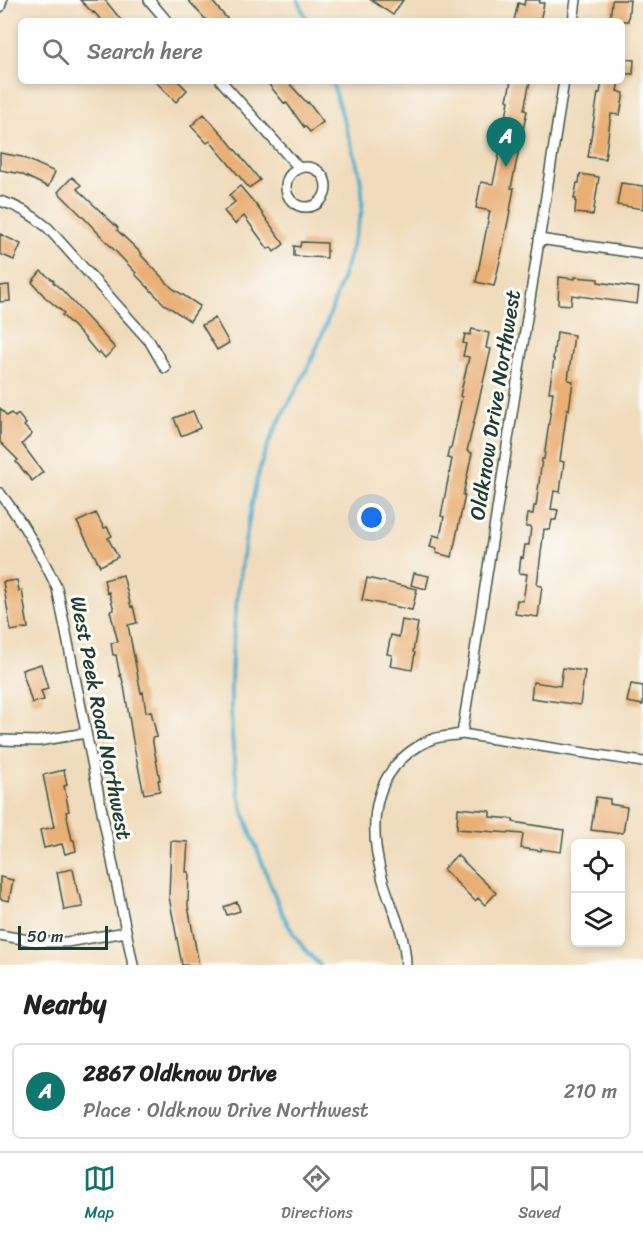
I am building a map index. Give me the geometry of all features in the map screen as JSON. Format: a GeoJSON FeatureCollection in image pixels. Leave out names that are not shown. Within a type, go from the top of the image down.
{"type":"FeatureCollection","features":[{"type":"Feature","properties":{"kind":"street"},"geometry":{"type":"LineString","coordinates":[[0,6],[2,0]]}},
{"type":"Feature","properties":{"kind":"street"},"geometry":{"type":"LineString","coordinates":[[149,0],[164,18]]}},
{"type":"Feature","properties":{"kind":"street"},"geometry":{"type":"LineString","coordinates":[[573,18],[576,0]]}},
{"type":"Feature","properties":{"kind":"street"},"geometry":{"type":"LineString","coordinates":[[224,84],[299,168]]}},
{"type":"Feature","properties":{"kind":"street","name":"Oldknow Drive Northwest"},"geometry":{"type":"LineString","coordinates":[[462,734],[564,84]]}},
{"type":"Feature","properties":{"kind":"street"},"geometry":{"type":"LineString","coordinates":[[312,167],[323,176],[326,182],[324,195],[315,205],[302,207],[296,205],[287,195],[286,182],[293,171],[299,168],[312,167]]}},
{"type":"Feature","properties":{"kind":"street"},"geometry":{"type":"LineString","coordinates":[[0,201],[34,215],[48,228],[150,342],[165,368]]}},
{"type":"Feature","properties":{"kind":"street"},"geometry":{"type":"LineString","coordinates":[[539,239],[643,254]]}},
{"type":"Feature","properties":{"kind":"street","name":"West Peek Road Northwest"},"geometry":{"type":"LineString","coordinates":[[0,493],[13,509],[42,556],[57,588],[132,965]]}},
{"type":"Feature","properties":{"kind":"street"},"geometry":{"type":"LineString","coordinates":[[0,741],[38,741],[86,733]]}},
{"type":"Feature","properties":{"kind":"street"},"geometry":{"type":"LineString","coordinates":[[406,965],[402,931],[383,878],[374,828],[376,806],[387,776],[406,754],[432,739],[462,734],[643,762]]}},
{"type":"Feature","properties":{"kind":"street"},"geometry":{"type":"LineString","coordinates":[[0,935],[39,942],[67,942],[126,932]]}},
{"type":"Feature","properties":{"kind":"building"},"geometry":{"type":"Polygon","coordinates":[[[80,0],[105,0],[120,18],[99,18],[80,0]]]}},
{"type":"Feature","properties":{"kind":"building"},"geometry":{"type":"Polygon","coordinates":[[[188,0],[211,0],[226,18],[204,18],[188,0]]]}},
{"type":"Feature","properties":{"kind":"building"},"geometry":{"type":"Polygon","coordinates":[[[371,0],[403,0],[393,15],[371,0]]]}},
{"type":"Feature","properties":{"kind":"building"},"geometry":{"type":"Polygon","coordinates":[[[525,0],[540,0],[539,3],[544,3],[541,18],[515,18],[518,3],[524,5],[525,0]]]}},
{"type":"Feature","properties":{"kind":"building"},"geometry":{"type":"Polygon","coordinates":[[[630,0],[628,21],[625,21],[625,18],[610,18],[612,1],[630,0]]]}},
{"type":"Feature","properties":{"kind":"building"},"geometry":{"type":"Polygon","coordinates":[[[625,59],[634,60],[633,74],[625,74],[625,59]]]}},
{"type":"Feature","properties":{"kind":"building"},"geometry":{"type":"Polygon","coordinates":[[[158,84],[181,84],[187,90],[176,102],[158,84]]]}},
{"type":"Feature","properties":{"kind":"building"},"geometry":{"type":"Polygon","coordinates":[[[268,84],[290,84],[308,102],[323,122],[310,132],[286,102],[284,103],[268,84]]]}},
{"type":"Feature","properties":{"kind":"building"},"geometry":{"type":"Polygon","coordinates":[[[510,84],[529,84],[524,110],[527,111],[511,188],[514,188],[510,211],[494,286],[476,282],[490,211],[476,208],[481,182],[493,184],[507,117],[509,101],[507,100],[510,84]]]}},
{"type":"Feature","properties":{"kind":"building"},"geometry":{"type":"Polygon","coordinates":[[[602,84],[618,84],[617,91],[624,93],[620,115],[611,114],[605,159],[588,157],[598,93],[600,93],[602,84]]]}},
{"type":"Feature","properties":{"kind":"building"},"geometry":{"type":"Polygon","coordinates":[[[204,114],[260,180],[249,188],[210,141],[207,143],[191,126],[204,114]]]}},
{"type":"Feature","properties":{"kind":"building"},"geometry":{"type":"Polygon","coordinates":[[[0,153],[22,157],[55,172],[48,187],[21,174],[0,170],[0,153]]]}},
{"type":"Feature","properties":{"kind":"building"},"geometry":{"type":"Polygon","coordinates":[[[580,174],[599,177],[593,215],[575,213],[576,199],[574,199],[580,174]]]}},
{"type":"Feature","properties":{"kind":"building"},"geometry":{"type":"Polygon","coordinates":[[[72,177],[81,185],[77,189],[118,228],[117,230],[172,288],[200,306],[190,321],[164,304],[58,192],[72,177]]]}},
{"type":"Feature","properties":{"kind":"building"},"geometry":{"type":"Polygon","coordinates":[[[621,183],[643,186],[643,209],[617,205],[621,183]]]}},
{"type":"Feature","properties":{"kind":"building"},"geometry":{"type":"Polygon","coordinates":[[[240,186],[284,244],[274,252],[271,247],[268,249],[244,216],[235,224],[224,211],[235,202],[229,195],[240,186]]]}},
{"type":"Feature","properties":{"kind":"building"},"geometry":{"type":"Polygon","coordinates":[[[0,234],[21,244],[14,260],[0,254],[0,234]]]}},
{"type":"Feature","properties":{"kind":"building"},"geometry":{"type":"Polygon","coordinates":[[[301,242],[327,243],[327,258],[294,256],[294,246],[300,247],[301,242]]]}},
{"type":"Feature","properties":{"kind":"building"},"geometry":{"type":"Polygon","coordinates":[[[41,271],[54,281],[115,348],[105,358],[100,352],[98,354],[62,315],[64,313],[32,282],[41,271]]]}},
{"type":"Feature","properties":{"kind":"building"},"geometry":{"type":"Polygon","coordinates":[[[559,277],[598,279],[598,282],[639,288],[637,304],[572,295],[571,305],[558,304],[559,277]]]}},
{"type":"Feature","properties":{"kind":"building"},"geometry":{"type":"Polygon","coordinates":[[[9,285],[10,301],[0,302],[0,286],[9,285]]]}},
{"type":"Feature","properties":{"kind":"building"},"geometry":{"type":"Polygon","coordinates":[[[215,318],[229,343],[217,350],[202,325],[215,318]]]}},
{"type":"Feature","properties":{"kind":"building"},"geometry":{"type":"Polygon","coordinates":[[[472,329],[489,333],[486,348],[491,349],[467,451],[472,453],[452,557],[436,553],[437,549],[430,547],[433,535],[440,537],[444,517],[441,516],[452,459],[447,458],[469,357],[463,356],[466,344],[463,343],[465,334],[470,335],[472,329]]]}},
{"type":"Feature","properties":{"kind":"building"},"geometry":{"type":"Polygon","coordinates":[[[557,332],[574,335],[568,380],[573,381],[560,461],[564,462],[560,492],[554,491],[551,509],[558,510],[556,520],[552,520],[550,530],[544,529],[537,585],[542,586],[538,617],[515,614],[517,600],[523,601],[527,574],[519,573],[521,557],[523,558],[525,545],[529,545],[531,527],[526,527],[528,514],[533,514],[534,506],[536,506],[542,459],[544,459],[553,392],[549,392],[557,332]]]}},
{"type":"Feature","properties":{"kind":"building"},"geometry":{"type":"Polygon","coordinates":[[[0,408],[7,416],[11,413],[15,417],[18,414],[26,424],[24,426],[32,434],[22,444],[43,472],[32,481],[16,462],[18,460],[0,442],[0,408]]]}},
{"type":"Feature","properties":{"kind":"building"},"geometry":{"type":"Polygon","coordinates":[[[193,411],[200,428],[181,436],[174,418],[193,411]]]}},
{"type":"Feature","properties":{"kind":"building"},"geometry":{"type":"Polygon","coordinates":[[[96,513],[104,528],[107,527],[112,536],[108,538],[118,557],[100,566],[77,522],[96,513]]]}},
{"type":"Feature","properties":{"kind":"building"},"geometry":{"type":"Polygon","coordinates":[[[414,573],[429,576],[426,589],[411,585],[414,573]]]}},
{"type":"Feature","properties":{"kind":"building"},"geometry":{"type":"Polygon","coordinates":[[[123,575],[137,623],[128,625],[141,693],[143,692],[146,712],[151,711],[157,737],[152,738],[160,791],[144,794],[124,686],[116,655],[113,655],[111,643],[118,642],[110,611],[114,610],[104,580],[123,575]]]}},
{"type":"Feature","properties":{"kind":"building"},"geometry":{"type":"Polygon","coordinates":[[[367,578],[417,589],[412,610],[362,600],[367,578]]]}},
{"type":"Feature","properties":{"kind":"building"},"geometry":{"type":"Polygon","coordinates":[[[17,580],[19,591],[22,590],[28,628],[11,631],[3,582],[17,580]]]}},
{"type":"Feature","properties":{"kind":"building"},"geometry":{"type":"Polygon","coordinates":[[[402,620],[418,623],[412,670],[390,666],[392,655],[387,654],[391,635],[399,637],[402,620]]]}},
{"type":"Feature","properties":{"kind":"building"},"geometry":{"type":"Polygon","coordinates":[[[41,664],[48,689],[41,691],[44,700],[32,703],[22,670],[41,664]]]}},
{"type":"Feature","properties":{"kind":"building"},"geometry":{"type":"Polygon","coordinates":[[[563,668],[585,671],[580,705],[531,698],[533,682],[560,686],[563,668]]]}},
{"type":"Feature","properties":{"kind":"building"},"geometry":{"type":"Polygon","coordinates":[[[631,684],[643,686],[643,705],[627,702],[631,684]]]}},
{"type":"Feature","properties":{"kind":"building"},"geometry":{"type":"Polygon","coordinates":[[[64,770],[67,785],[64,786],[69,811],[66,812],[76,851],[65,854],[62,844],[44,848],[40,830],[54,827],[43,775],[64,770]]]}},
{"type":"Feature","properties":{"kind":"building"},"geometry":{"type":"Polygon","coordinates":[[[596,797],[610,799],[610,804],[627,807],[623,833],[591,830],[596,797]]]}},
{"type":"Feature","properties":{"kind":"building"},"geometry":{"type":"Polygon","coordinates":[[[458,808],[490,811],[490,817],[513,819],[513,822],[564,830],[561,852],[521,848],[523,834],[457,829],[458,808]]]}},
{"type":"Feature","properties":{"kind":"building"},"geometry":{"type":"Polygon","coordinates":[[[171,841],[188,842],[186,872],[189,872],[188,906],[199,965],[182,965],[169,897],[171,841]]]}},
{"type":"Feature","properties":{"kind":"building"},"geometry":{"type":"Polygon","coordinates":[[[457,855],[496,893],[485,905],[478,898],[475,901],[443,869],[457,855]]]}},
{"type":"Feature","properties":{"kind":"building"},"geometry":{"type":"Polygon","coordinates":[[[73,869],[83,907],[64,910],[57,872],[73,869]]]}},
{"type":"Feature","properties":{"kind":"building"},"geometry":{"type":"Polygon","coordinates":[[[0,877],[13,880],[9,901],[0,899],[0,877]]]}},
{"type":"Feature","properties":{"kind":"building"},"geometry":{"type":"Polygon","coordinates":[[[237,902],[240,911],[227,915],[224,907],[237,902]]]}},
{"type":"Feature","properties":{"kind":"waterway"},"geometry":{"type":"LineString","coordinates":[[298,0],[306,18]]}},
{"type":"Feature","properties":{"kind":"waterway"},"geometry":{"type":"LineString","coordinates":[[320,965],[293,934],[287,923],[247,824],[234,763],[231,699],[236,604],[257,478],[269,442],[310,363],[332,309],[361,213],[362,189],[359,171],[333,84]]}},
{"type":"Feature","properties":{"kind":"place","name":"2867 Oldknow Drive"},"geometry":{"type":"Point","coordinates":[506,167]}}]}
